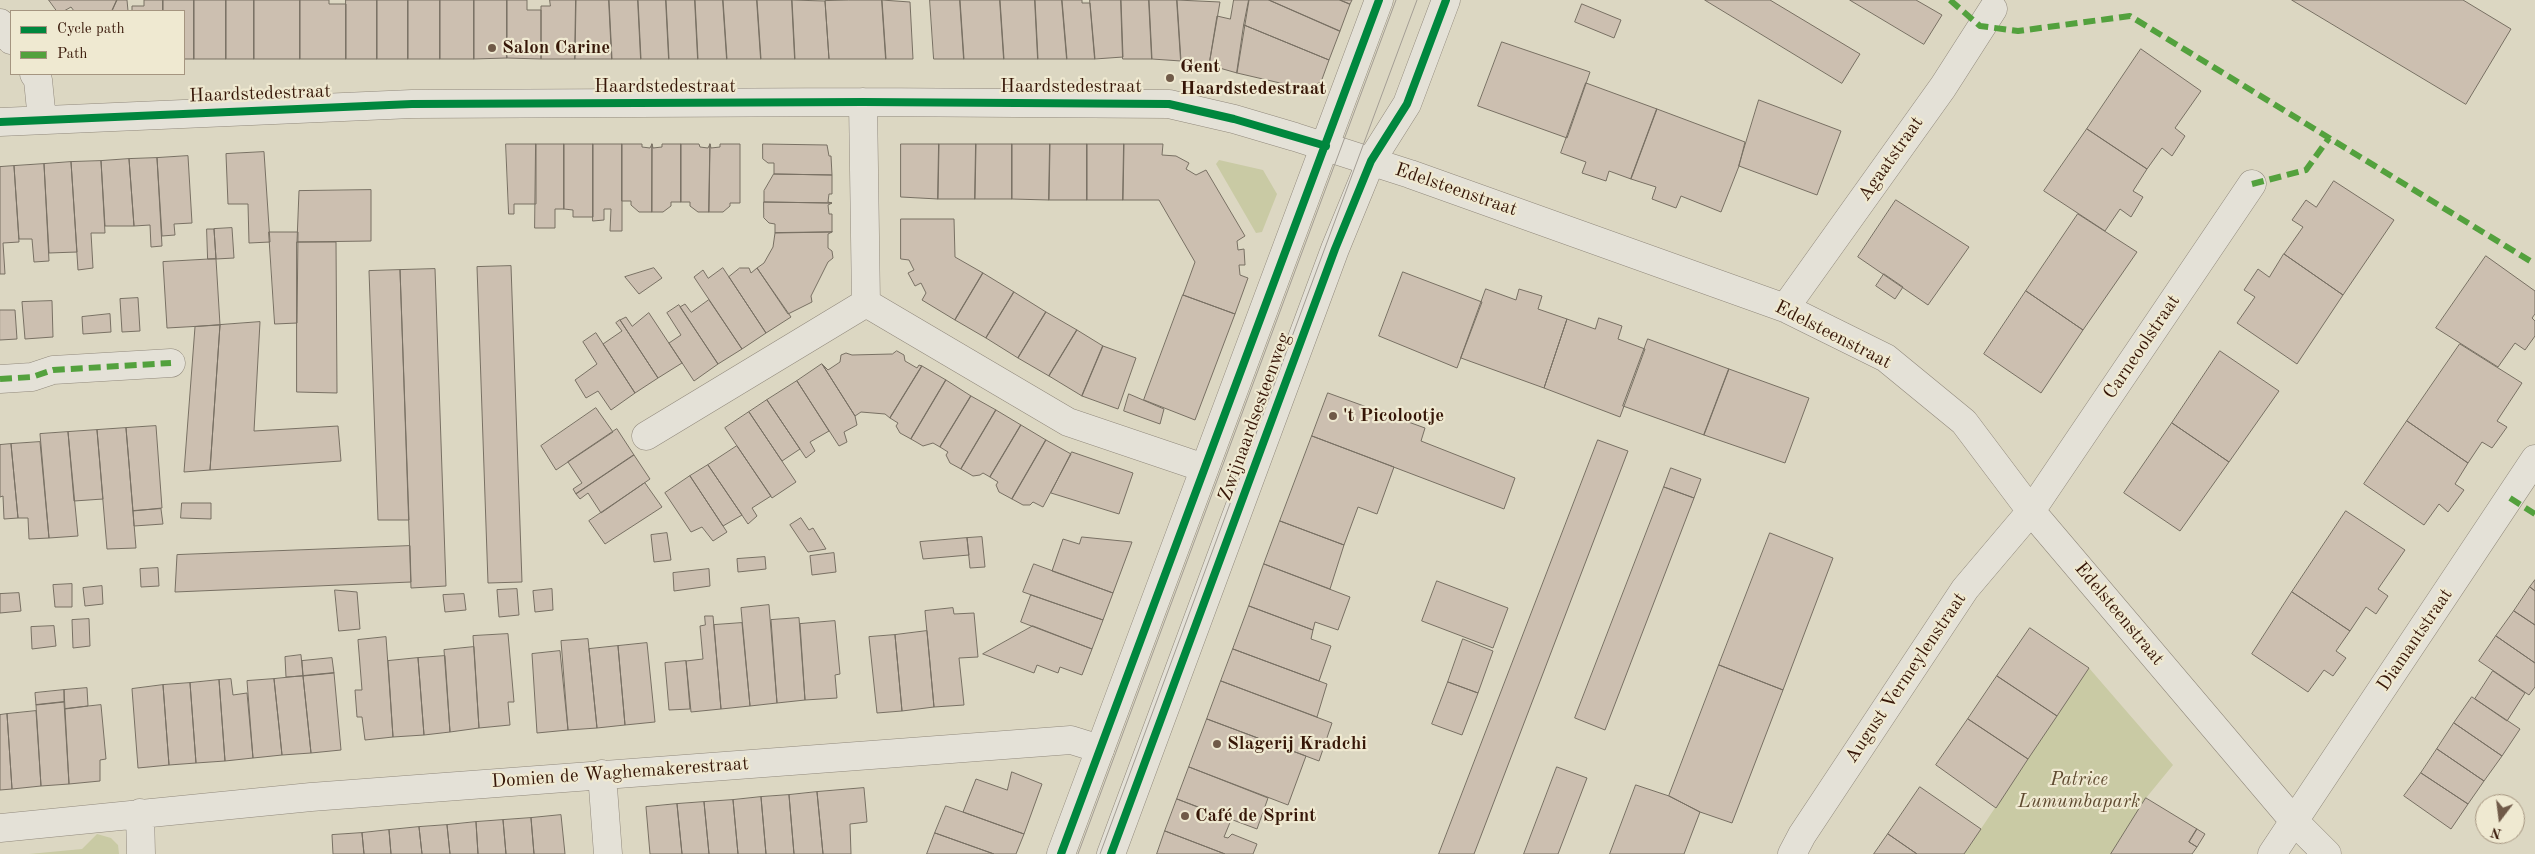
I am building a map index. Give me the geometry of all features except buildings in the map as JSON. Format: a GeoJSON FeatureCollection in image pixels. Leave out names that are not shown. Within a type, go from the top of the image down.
{"type":"FeatureCollection","features":[{"type":"Feature","properties":{"kind":"street","name":"Zwijnaardsesteenweg"},"geometry":{"type":"LineString","coordinates":[[1061,854],[1379,0]]}},
{"type":"Feature","properties":{"kind":"street","name":"Zwijnaardsesteenweg"},"geometry":{"type":"LineString","coordinates":[[1111,854],[1335,249],[1371,161],[1407,104],[1446,0]]}},
{"type":"Feature","properties":{"kind":"street","name":"Agaatstraat"},"geometry":{"type":"LineString","coordinates":[[1786,308],[1943,87],[1992,9]]}},
{"type":"Feature","properties":{"kind":"street"},"geometry":{"type":"LineString","coordinates":[[0,23],[10,38]]}},
{"type":"Feature","properties":{"kind":"street"},"geometry":{"type":"LineString","coordinates":[[35,75],[38,80],[42,120]]}},
{"type":"Feature","properties":{"kind":"street","name":"Haardstedestraat"},"geometry":{"type":"LineString","coordinates":[[0,122],[412,104],[863,102],[1169,104],[1234,119],[1326,146]]}},
{"type":"Feature","properties":{"kind":"street"},"geometry":{"type":"LineString","coordinates":[[863,102],[866,302]]}},
{"type":"Feature","properties":{"kind":"street","name":"Edelsteenstraat"},"geometry":{"type":"LineString","coordinates":[[1326,146],[1786,308],[1886,358],[1964,422],[2031,510],[2294,821],[2327,854]]}},
{"type":"Feature","properties":{"kind":"street","name":"Carneoolstraat"},"geometry":{"type":"LineString","coordinates":[[2031,510],[2252,184]]}},
{"type":"Feature","properties":{"kind":"street"},"geometry":{"type":"LineString","coordinates":[[646,436],[866,302]]}},
{"type":"Feature","properties":{"kind":"street"},"geometry":{"type":"LineString","coordinates":[[866,302],[1068,422],[1204,468]]}},
{"type":"Feature","properties":{"kind":"street"},"geometry":{"type":"LineString","coordinates":[[0,379],[32,377],[53,370],[171,363]]}},
{"type":"Feature","properties":{"kind":"street","name":"Diamantstraat"},"geometry":{"type":"LineString","coordinates":[[2272,854],[2535,458]]}},
{"type":"Feature","properties":{"kind":"street","name":"August Vermeylenstraat"},"geometry":{"type":"LineString","coordinates":[[1792,854],[1802,835],[1965,589],[2031,510]]}},
{"type":"Feature","properties":{"kind":"street","name":"Domien de Waghemakerestraat"},"geometry":{"type":"LineString","coordinates":[[0,828],[311,797],[602,774],[1071,740],[1100,748]]}},
{"type":"Feature","properties":{"kind":"street"},"geometry":{"type":"LineString","coordinates":[[602,774],[608,854]]}},
{"type":"Feature","properties":{"kind":"street"},"geometry":{"type":"LineString","coordinates":[[140,813],[141,854]]}},
{"type":"Feature","properties":{"kind":"green space"},"geometry":{"type":"Polygon","coordinates":[[[1219,160],[1263,170],[1277,194],[1262,232],[1256,233],[1216,164],[1219,160]]]}},
{"type":"Feature","properties":{"kind":"green space","name":"Patrice Lumumbapark"},"geometry":{"type":"Polygon","coordinates":[[[2089,668],[2173,765],[2146,798],[2111,854],[1964,854],[2089,668]]]}},
{"type":"Feature","properties":{"kind":"green space"},"geometry":{"type":"Polygon","coordinates":[[[97,834],[111,838],[118,845],[119,854],[29,854],[82,849],[97,834]]]}},
{"type":"Feature","properties":{"kind":"tram line"},"geometry":{"type":"LineString","coordinates":[[1078,854],[1396,0]]}},
{"type":"Feature","properties":{"kind":"tram line"},"geometry":{"type":"LineString","coordinates":[[1100,854],[1417,0]]}},
{"type":"Feature","properties":{"kind":"marked path"},"geometry":{"type":"LineString","coordinates":[[1950,0],[1980,26],[2018,31],[2130,16],[2535,264]]}},
{"type":"Feature","properties":{"kind":"marked path"},"geometry":{"type":"LineString","coordinates":[[2252,184],[2306,170],[2329,138]]}},
{"type":"Feature","properties":{"kind":"marked path"},"geometry":{"type":"LineString","coordinates":[[0,379],[32,377],[53,370],[171,363]]}},
{"type":"Feature","properties":{"kind":"marked path"},"geometry":{"type":"LineString","coordinates":[[2510,498],[2535,514]]}},
{"type":"Feature","properties":{"kind":"cycle path"},"geometry":{"type":"LineString","coordinates":[[1061,854],[1379,0]]}},
{"type":"Feature","properties":{"kind":"cycle path"},"geometry":{"type":"LineString","coordinates":[[1111,854],[1335,249],[1371,161],[1407,104],[1446,0]]}},
{"type":"Feature","properties":{"kind":"cycle path"},"geometry":{"type":"LineString","coordinates":[[0,122],[412,104],[863,102],[1169,104],[1234,119],[1326,146]]}},
{"type":"Feature","properties":{"kind":"place","name":"Salon Carine"},"geometry":{"type":"Point","coordinates":[492,48]}},
{"type":"Feature","properties":{"kind":"place","name":"Gent Haardstedestraat"},"geometry":{"type":"Point","coordinates":[1170,78]}},
{"type":"Feature","properties":{"kind":"place","name":"'t Picolootje"},"geometry":{"type":"Point","coordinates":[1333,416]}},
{"type":"Feature","properties":{"kind":"place","name":"Slagerij Kradchi"},"geometry":{"type":"Point","coordinates":[1217,744]}},
{"type":"Feature","properties":{"kind":"place","name":"Café de Sprint"},"geometry":{"type":"Point","coordinates":[1185,816]}}]}
